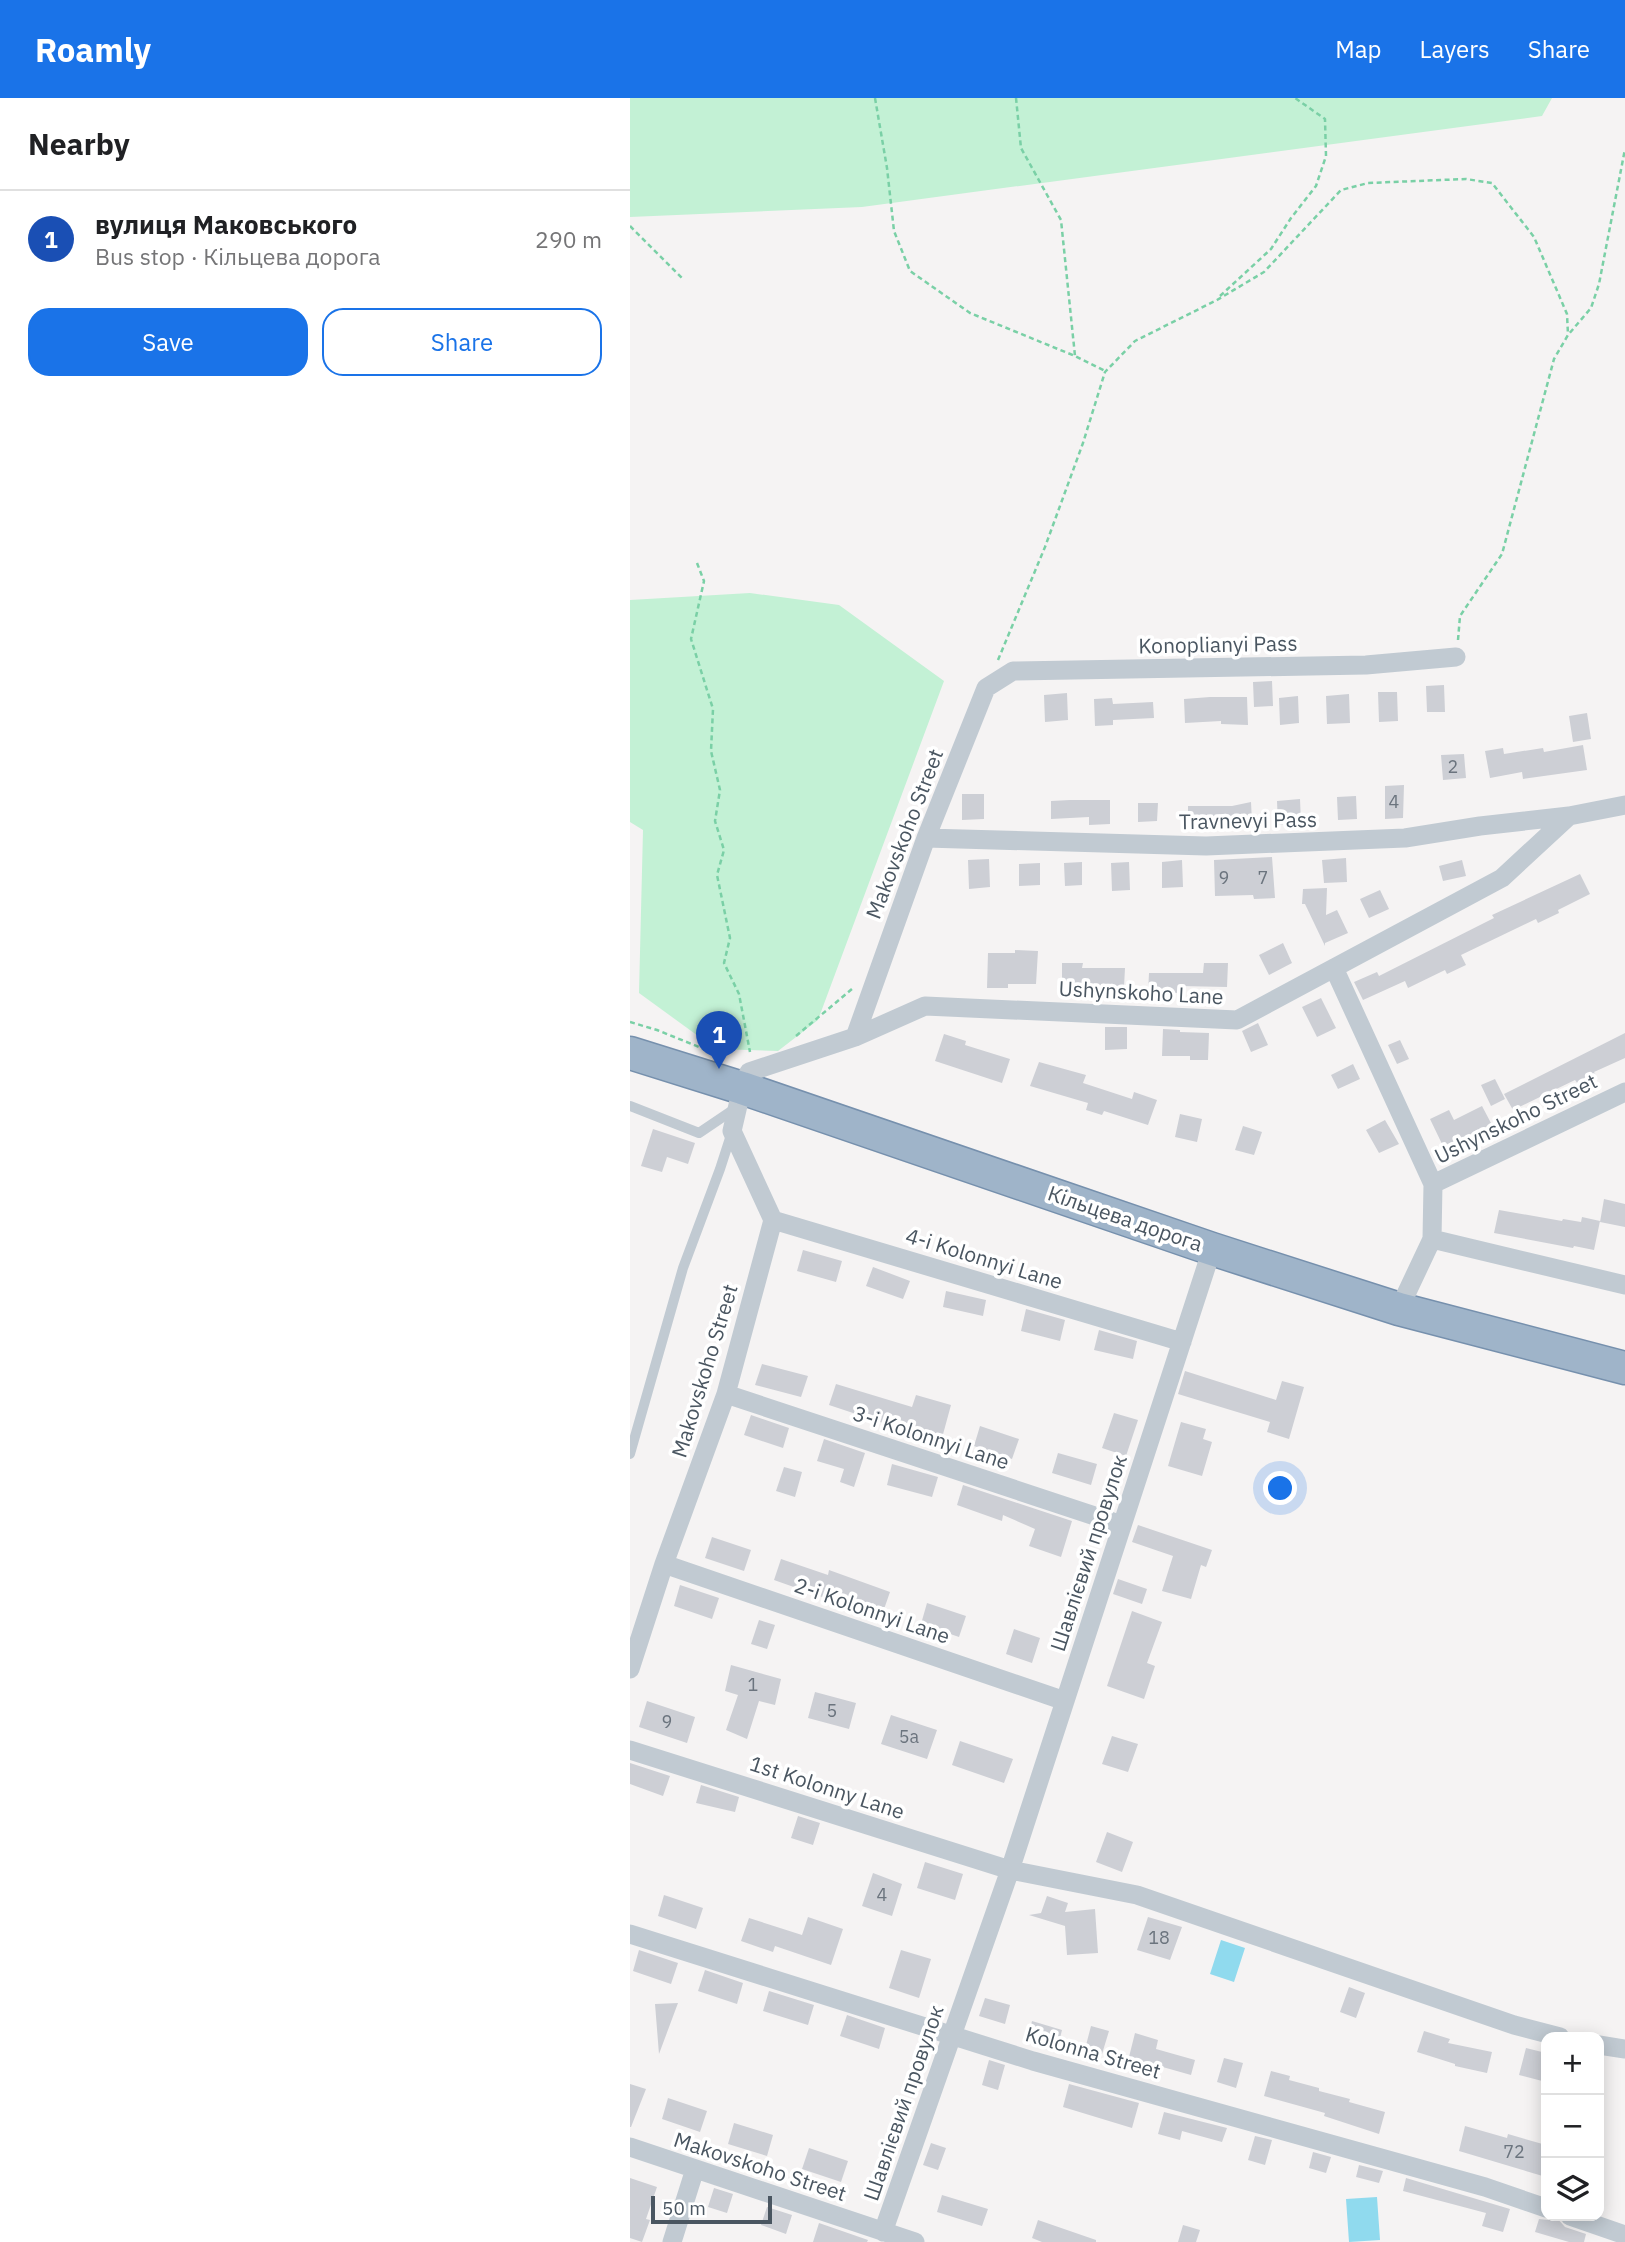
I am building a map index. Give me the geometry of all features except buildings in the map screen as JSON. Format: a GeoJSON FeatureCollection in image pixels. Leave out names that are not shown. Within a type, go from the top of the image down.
{"type":"FeatureCollection","features":[{"type":"Feature","properties":{"kind":"highway","name":"Кільцева дорога"},"geometry":{"type":"LineString","coordinates":[[630,1053],[1212,1249],[1399,1309],[1625,1368]]}},
{"type":"Feature","properties":{"kind":"street","name":"Konoplianyi Pass"},"geometry":{"type":"LineString","coordinates":[[986,688],[1013,671],[1366,665],[1456,657]]}},
{"type":"Feature","properties":{"kind":"street","name":"Makovskoho Street"},"geometry":{"type":"LineString","coordinates":[[855,1037],[926,838],[986,688]]}},
{"type":"Feature","properties":{"kind":"street"},"geometry":{"type":"LineString","coordinates":[[1569,816],[1625,805]]}},
{"type":"Feature","properties":{"kind":"street","name":"Ushynskoho Lane"},"geometry":{"type":"LineString","coordinates":[[743,1089],[778,1063],[855,1037],[925,1006],[1237,1020],[1502,878],[1569,816]]}},
{"type":"Feature","properties":{"kind":"street","name":"Travnevyi Pass"},"geometry":{"type":"LineString","coordinates":[[926,838],[1206,846],[1405,838],[1569,816]]}},
{"type":"Feature","properties":{"kind":"street"},"geometry":{"type":"LineString","coordinates":[[1334,968],[1433,1184]]}},
{"type":"Feature","properties":{"kind":"street"},"geometry":{"type":"LineString","coordinates":[[743,1089],[732,1131],[773,1220]]}},
{"type":"Feature","properties":{"kind":"street","name":"Ushynskoho Street"},"geometry":{"type":"LineString","coordinates":[[1399,1309],[1432,1239],[1433,1184],[1625,1092]]}},
{"type":"Feature","properties":{"kind":"street","name":"Makovskoho Street"},"geometry":{"type":"LineString","coordinates":[[630,1669],[664,1564],[726,1394],[773,1220]]}},
{"type":"Feature","properties":{"kind":"street","name":"4-i Kolonnyi Lane"},"geometry":{"type":"LineString","coordinates":[[773,1220],[1182,1342]]}},
{"type":"Feature","properties":{"kind":"street"},"geometry":{"type":"LineString","coordinates":[[1432,1239],[1625,1284]]}},
{"type":"Feature","properties":{"kind":"street","name":"Шавлієвий провулок"},"geometry":{"type":"LineString","coordinates":[[883,2232],[1010,1870],[1212,1249]]}},
{"type":"Feature","properties":{"kind":"street","name":"3-i Kolonnyi Lane"},"geometry":{"type":"LineString","coordinates":[[726,1394],[1122,1525]]}},
{"type":"Feature","properties":{"kind":"street","name":"2-i Kolonnyi Lane"},"geometry":{"type":"LineString","coordinates":[[664,1564],[1065,1701]]}},
{"type":"Feature","properties":{"kind":"street","name":"1st Kolonny Lane"},"geometry":{"type":"LineString","coordinates":[[630,1750],[1010,1870]]}},
{"type":"Feature","properties":{"kind":"street"},"geometry":{"type":"LineString","coordinates":[[1010,1870],[1137,1895],[1541,2032]]}},
{"type":"Feature","properties":{"kind":"street","name":"Kolonna Street"},"geometry":{"type":"LineString","coordinates":[[630,1934],[1033,2061],[1485,2187],[1541,2206]]}},
{"type":"Feature","properties":{"kind":"street"},"geometry":{"type":"LineString","coordinates":[[1604,2046],[1625,2049]]}},
{"type":"Feature","properties":{"kind":"street","name":"Makovskoho Street"},"geometry":{"type":"LineString","coordinates":[[630,2147],[915,2242]]}},
{"type":"Feature","properties":{"kind":"street"},"geometry":{"type":"LineString","coordinates":[[672,2242],[695,2169]]}},
{"type":"Feature","properties":{"kind":"street"},"geometry":{"type":"LineString","coordinates":[[1584,2221],[1625,2235]]}},
{"type":"Feature","properties":{"kind":"lane"},"geometry":{"type":"LineString","coordinates":[[630,1106],[699,1133],[743,1089]]}},
{"type":"Feature","properties":{"kind":"lane"},"geometry":{"type":"LineString","coordinates":[[630,1454],[683,1268],[732,1131]]}},
{"type":"Feature","properties":{"kind":"path"},"geometry":{"type":"LineString","coordinates":[[875,98],[894,231],[910,271],[970,313],[1076,356],[1104,372]]}},
{"type":"Feature","properties":{"kind":"path"},"geometry":{"type":"LineString","coordinates":[[1016,98],[1021,148],[1061,220],[1076,356]]}},
{"type":"Feature","properties":{"kind":"path"},"geometry":{"type":"LineString","coordinates":[[1217,300],[1271,249],[1291,218],[1317,186],[1326,156],[1325,119],[1295,98]]}},
{"type":"Feature","properties":{"kind":"path"},"geometry":{"type":"LineString","coordinates":[[1456,657],[1460,616],[1502,554],[1554,359],[1568,335],[1591,308],[1625,149]]}},
{"type":"Feature","properties":{"kind":"path"},"geometry":{"type":"LineString","coordinates":[[986,688],[1045,547],[1083,443],[1104,372],[1135,341],[1217,300],[1264,272],[1341,190],[1368,183],[1466,179],[1492,183],[1534,237],[1567,314],[1568,335]]}},
{"type":"Feature","properties":{"kind":"path"},"geometry":{"type":"LineString","coordinates":[[630,226],[682,278]]}},
{"type":"Feature","properties":{"kind":"path"},"geometry":{"type":"LineString","coordinates":[[697,563],[704,580],[691,639],[713,709],[711,751],[720,790],[715,821],[724,850],[717,875],[730,938],[724,963],[739,994],[744,1030],[750,1045],[743,1089]]}},
{"type":"Feature","properties":{"kind":"path"},"geometry":{"type":"LineString","coordinates":[[778,1063],[787,1044],[881,964]]}},
{"type":"Feature","properties":{"kind":"path"},"geometry":{"type":"LineString","coordinates":[[630,1022],[697,1045],[718,1056]]}},
{"type":"Feature","properties":{"kind":"green space"},"geometry":{"type":"Polygon","coordinates":[[[630,98],[1552,98],[1542,116],[862,207],[630,217],[630,98]]]}},
{"type":"Feature","properties":{"kind":"green space"},"geometry":{"type":"Polygon","coordinates":[[[750,593],[839,605],[944,681],[818,1020],[778,1051],[716,1049],[639,993],[643,830],[630,822],[630,600],[750,593]]]}},
{"type":"Feature","properties":{"kind":"water"},"geometry":{"type":"Polygon","coordinates":[[[1221,1940],[1245,1948],[1234,1982],[1210,1974],[1221,1940]]]}},
{"type":"Feature","properties":{"kind":"water"},"geometry":{"type":"Polygon","coordinates":[[[1377,2197],[1380,2240],[1349,2242],[1346,2199],[1377,2197]]]}},
{"type":"Feature","properties":{"kind":"place","name":"вулиця Маковського"},"geometry":{"type":"Point","coordinates":[719,1069]}}]}
